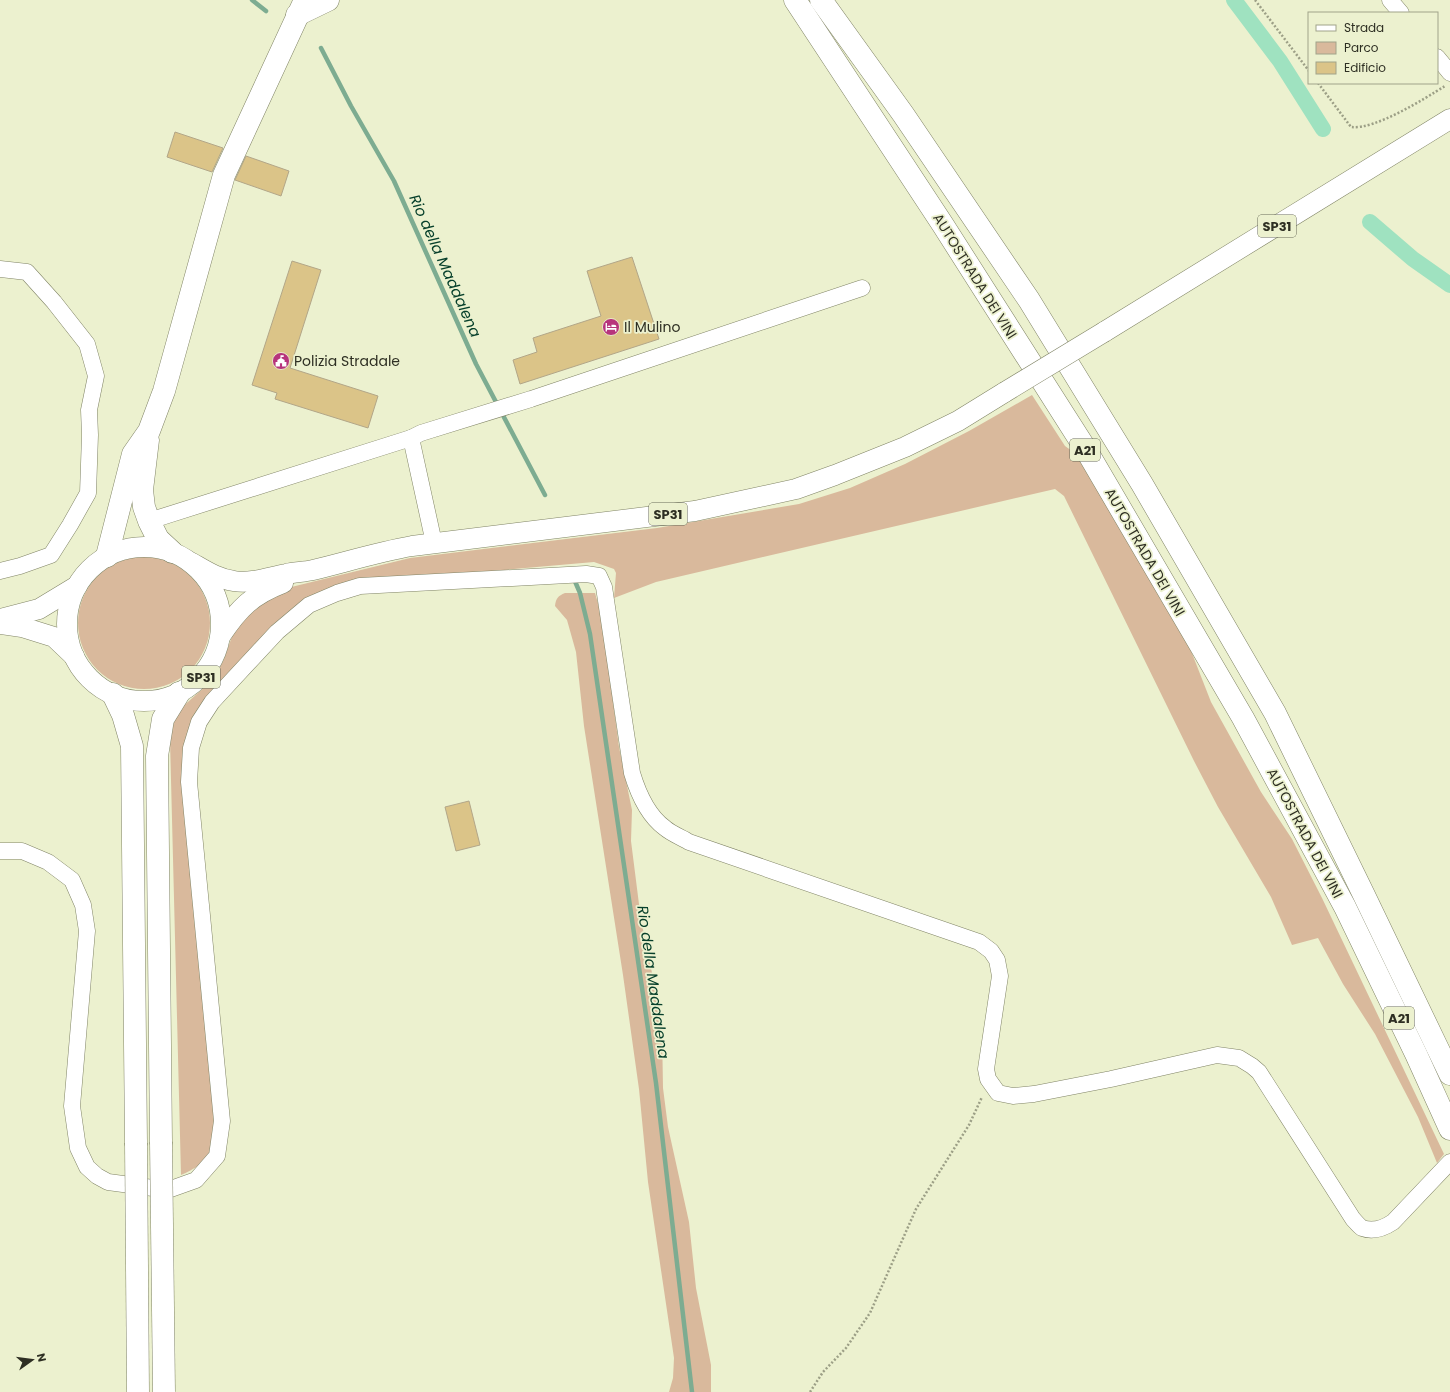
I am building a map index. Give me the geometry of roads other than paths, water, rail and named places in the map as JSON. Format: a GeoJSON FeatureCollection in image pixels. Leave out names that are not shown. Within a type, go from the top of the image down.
{"type":"FeatureCollection","features":[{"type":"Feature","properties":{"kind":"highway"},"geometry":{"type":"LineString","coordinates":[[172,552],[158,539],[148,521],[144,507],[142,490],[149,431],[164,391],[224,175],[301,5],[328,0]]}},
{"type":"Feature","properties":{"kind":"highway","name":"AUTOSTRADA DEI VINI"},"geometry":{"type":"LineString","coordinates":[[821,0],[903,114],[1029,300],[1134,471],[1274,713],[1450,1074]]}},
{"type":"Feature","properties":{"kind":"highway","name":"AUTOSTRADA DEI VINI"},"geometry":{"type":"LineString","coordinates":[[796,2],[943,225],[1085,448],[1243,718],[1345,907],[1416,1054],[1450,1129]]}},
{"type":"Feature","properties":{"kind":"highway"},"geometry":{"type":"LineString","coordinates":[[107,556],[133,454],[149,431]]}},
{"type":"Feature","properties":{"kind":"highway"},"geometry":{"type":"LineString","coordinates":[[164,1392],[157,756],[163,719],[179,693]]}},
{"type":"Feature","properties":{"kind":"highway"},"geometry":{"type":"LineString","coordinates":[[113,694],[123,715],[132,746],[138,1392]]}},
{"type":"Feature","properties":{"kind":"main road","name":"SP31"},"geometry":{"type":"LineString","coordinates":[[74,656],[68,633],[69,608],[77,586],[90,569],[107,556],[122,550],[139,547],[156,547],[172,552],[210,574],[235,582],[259,580],[312,570],[384,551],[434,543],[695,511],[796,489],[905,447],[958,421],[1450,119]]}},
{"type":"Feature","properties":{"kind":"main road","name":"SP31"},"geometry":{"type":"LineString","coordinates":[[0,624],[22,627],[54,637],[74,656],[87,675],[104,690],[122,698],[148,701],[171,697],[187,688],[202,676],[212,661],[221,635],[222,625],[219,604],[210,584],[192,563]]}},
{"type":"Feature","properties":{"kind":"main road","name":"SP31"},"geometry":{"type":"LineString","coordinates":[[221,635],[242,607],[251,599],[262,592],[312,570]]}},
{"type":"Feature","properties":{"kind":"main road","name":"SP31"},"geometry":{"type":"LineString","coordinates":[[0,619],[39,609],[77,586]]}},
{"type":"Feature","properties":{"kind":"street"},"geometry":{"type":"LineString","coordinates":[[1390,0],[1400,12]]}},
{"type":"Feature","properties":{"kind":"street"},"geometry":{"type":"LineString","coordinates":[[1438,58],[1450,73]]}},
{"type":"Feature","properties":{"kind":"street"},"geometry":{"type":"LineString","coordinates":[[0,269],[27,272],[54,302],[87,344],[96,376],[89,410],[90,435],[88,493],[51,555],[20,566],[0,571]]}},
{"type":"Feature","properties":{"kind":"street"},"geometry":{"type":"LineString","coordinates":[[148,521],[411,438],[421,433],[512,405],[862,288]]}},
{"type":"Feature","properties":{"kind":"street"},"geometry":{"type":"LineString","coordinates":[[411,438],[434,543]]}},
{"type":"Feature","properties":{"kind":"street"},"geometry":{"type":"LineString","coordinates":[[0,851],[22,851],[48,862],[72,880],[83,905],[87,931],[72,1106],[78,1148],[87,1167],[108,1182],[168,1190],[196,1180],[216,1156],[222,1121],[189,782],[191,748],[199,722],[212,702],[277,632],[309,605],[337,593],[360,586],[586,574],[599,576],[604,586],[632,773],[639,795],[650,813],[664,828],[689,842],[979,942],[991,951],[997,960],[1000,976],[986,1069],[988,1079],[998,1093],[1013,1096],[1034,1094],[1111,1079],[1217,1055],[1239,1058],[1259,1072],[1353,1219],[1362,1228],[1377,1230],[1386,1228],[1450,1162]]}},
{"type":"Feature","properties":{"kind":"street"},"geometry":{"type":"LineString","coordinates":[[0,633],[41,632]]}},
{"type":"Feature","properties":{"kind":"waterway","name":"Rio della Maddalena"},"geometry":{"type":"LineString","coordinates":[[252,0],[266,11]]}},
{"type":"Feature","properties":{"kind":"waterway"},"geometry":{"type":"LineString","coordinates":[[1234,0],[1280,61],[1323,129]]}},
{"type":"Feature","properties":{"kind":"waterway","name":"Rio della Maddalena"},"geometry":{"type":"LineString","coordinates":[[321,48],[351,106],[394,181],[476,364],[545,495]]}},
{"type":"Feature","properties":{"kind":"waterway"},"geometry":{"type":"LineString","coordinates":[[1370,222],[1413,259],[1450,285]]}},
{"type":"Feature","properties":{"kind":"waterway","name":"Rio della Maddalena"},"geometry":{"type":"LineString","coordinates":[[574,579],[580,593],[590,634],[656,1083],[692,1392]]}},
{"type":"Feature","properties":{"kind":"place","name":"Il Mulino"},"geometry":{"type":"Point","coordinates":[611,327]}},
{"type":"Feature","properties":{"kind":"place","name":"Polizia Stradale"},"geometry":{"type":"Point","coordinates":[281,361]}}]}
